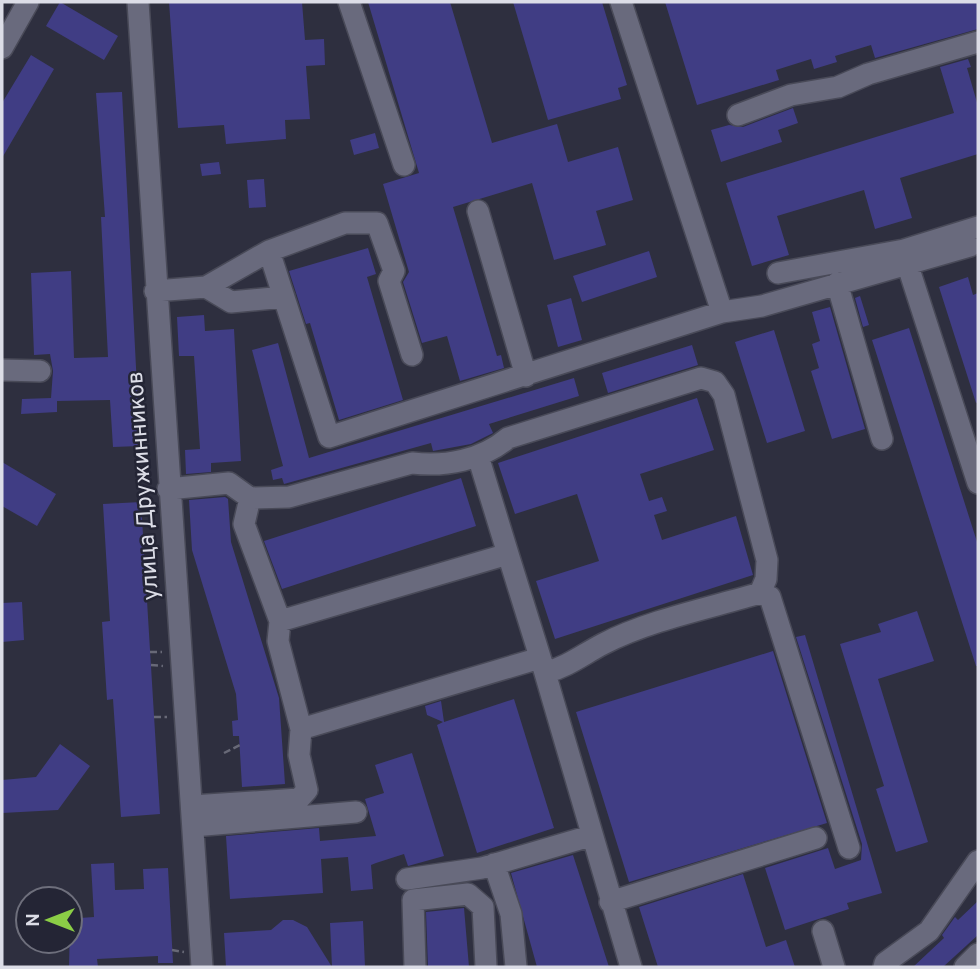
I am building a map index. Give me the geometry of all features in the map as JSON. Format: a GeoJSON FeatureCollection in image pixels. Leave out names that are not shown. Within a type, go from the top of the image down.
{"type":"FeatureCollection","features":[{"type":"Feature","properties":{"kind":"street"},"geometry":{"type":"LineString","coordinates":[[2,48],[28,2]]}},
{"type":"Feature","properties":{"kind":"street","name":"улица Дружинников"},"geometry":{"type":"LineString","coordinates":[[138,2],[168,489],[202,967]]}},
{"type":"Feature","properties":{"kind":"street"},"geometry":{"type":"LineString","coordinates":[[349,2],[404,166]]}},
{"type":"Feature","properties":{"kind":"street"},"geometry":{"type":"LineString","coordinates":[[621,2],[722,312]]}},
{"type":"Feature","properties":{"kind":"street"},"geometry":{"type":"LineString","coordinates":[[738,115],[791,95],[838,87],[868,74],[978,42]]}},
{"type":"Feature","properties":{"kind":"street"},"geometry":{"type":"LineString","coordinates":[[478,211],[526,376]]}},
{"type":"Feature","properties":{"kind":"street"},"geometry":{"type":"LineString","coordinates":[[155,291],[206,287],[269,251],[345,223],[377,223],[394,271],[389,281],[412,355]]}},
{"type":"Feature","properties":{"kind":"street"},"geometry":{"type":"LineString","coordinates":[[269,251],[329,437],[722,312],[762,306],[907,263],[974,236]]}},
{"type":"Feature","properties":{"kind":"street"},"geometry":{"type":"LineString","coordinates":[[778,273],[974,236]]}},
{"type":"Feature","properties":{"kind":"street"},"geometry":{"type":"LineString","coordinates":[[907,263],[978,483]]}},
{"type":"Feature","properties":{"kind":"street"},"geometry":{"type":"LineString","coordinates":[[837,283],[882,439]]}},
{"type":"Feature","properties":{"kind":"street"},"geometry":{"type":"LineString","coordinates":[[206,287],[231,302],[284,297]]}},
{"type":"Feature","properties":{"kind":"street"},"geometry":{"type":"LineString","coordinates":[[2,370],[40,370]]}},
{"type":"Feature","properties":{"kind":"street"},"geometry":{"type":"LineString","coordinates":[[168,489],[229,483],[250,498],[289,497],[412,463],[432,465],[478,456],[495,449],[509,438],[701,378],[715,383],[724,396],[767,560],[766,579],[760,593]]}},
{"type":"Feature","properties":{"kind":"street"},"geometry":{"type":"LineString","coordinates":[[478,456],[631,967]]}},
{"type":"Feature","properties":{"kind":"street"},"geometry":{"type":"LineString","coordinates":[[192,816],[240,800],[299,799],[307,790],[299,755],[301,729],[278,641],[280,621],[244,524],[250,498]]}},
{"type":"Feature","properties":{"kind":"street"},"geometry":{"type":"LineString","coordinates":[[280,621],[508,554]]}},
{"type":"Feature","properties":{"kind":"street"},"geometry":{"type":"LineString","coordinates":[[301,729],[542,666],[570,666],[604,643],[760,593],[770,597],[849,848]]}},
{"type":"Feature","properties":{"kind":"street"},"geometry":{"type":"LineString","coordinates":[[192,816],[356,812]]}},
{"type":"Feature","properties":{"kind":"street"},"geometry":{"type":"LineString","coordinates":[[407,879],[494,864],[590,836]]}},
{"type":"Feature","properties":{"kind":"street"},"geometry":{"type":"LineString","coordinates":[[610,902],[816,838]]}},
{"type":"Feature","properties":{"kind":"street"},"geometry":{"type":"LineString","coordinates":[[884,967],[885,963],[929,931],[978,860]]}},
{"type":"Feature","properties":{"kind":"street"},"geometry":{"type":"LineString","coordinates":[[494,864],[511,914],[516,967]]}},
{"type":"Feature","properties":{"kind":"street"},"geometry":{"type":"LineString","coordinates":[[415,967],[413,900],[468,894],[483,907],[486,967]]}},
{"type":"Feature","properties":{"kind":"street"},"geometry":{"type":"LineString","coordinates":[[823,931],[834,967]]}},
{"type":"Feature","properties":{"kind":"street"},"geometry":{"type":"LineString","coordinates":[[965,967],[978,954]]}},
{"type":"Feature","properties":{"kind":"path"},"geometry":{"type":"LineString","coordinates":[[150,652],[162,652]]}},
{"type":"Feature","properties":{"kind":"path"},"geometry":{"type":"LineString","coordinates":[[151,665],[163,666]]}},
{"type":"Feature","properties":{"kind":"path"},"geometry":{"type":"LineString","coordinates":[[154,717],[167,717]]}},
{"type":"Feature","properties":{"kind":"path"},"geometry":{"type":"LineString","coordinates":[[224,753],[240,745]]}},
{"type":"Feature","properties":{"kind":"path"},"geometry":{"type":"LineString","coordinates":[[172,950],[184,952]]}},
{"type":"Feature","properties":{"kind":"building"},"geometry":{"type":"Polygon","coordinates":[[[60,2],[118,36],[104,60],[46,26],[60,2]]]}},
{"type":"Feature","properties":{"kind":"building"},"geometry":{"type":"Polygon","coordinates":[[[169,2],[302,2],[305,40],[324,39],[325,65],[306,66],[310,119],[285,120],[286,139],[226,144],[224,125],[178,128],[169,2]]]}},
{"type":"Feature","properties":{"kind":"building"},"geometry":{"type":"Polygon","coordinates":[[[368,2],[450,2],[492,143],[557,124],[568,162],[618,147],[633,200],[596,211],[606,245],[554,260],[532,183],[453,207],[497,356],[501,355],[504,368],[460,381],[447,336],[422,343],[403,282],[409,272],[383,184],[419,173],[368,2]]]}},
{"type":"Feature","properties":{"kind":"building"},"geometry":{"type":"Polygon","coordinates":[[[513,2],[602,2],[627,85],[618,88],[621,99],[548,120],[513,2]]]}},
{"type":"Feature","properties":{"kind":"building"},"geometry":{"type":"Polygon","coordinates":[[[665,2],[978,2],[978,29],[875,58],[871,45],[835,56],[837,62],[814,69],[811,59],[776,70],[779,80],[697,105],[665,2]]]}},
{"type":"Feature","properties":{"kind":"building"},"geometry":{"type":"Polygon","coordinates":[[[31,55],[54,69],[2,158],[2,103],[31,55]]]}},
{"type":"Feature","properties":{"kind":"building"},"geometry":{"type":"Polygon","coordinates":[[[968,59],[971,67],[967,68],[978,106],[978,154],[900,178],[912,218],[875,229],[864,190],[777,216],[789,255],[752,266],[726,183],[954,113],[940,67],[968,59]]]}},
{"type":"Feature","properties":{"kind":"building"},"geometry":{"type":"Polygon","coordinates":[[[122,92],[140,446],[113,447],[110,400],[57,401],[57,412],[21,414],[22,399],[51,398],[53,371],[50,354],[34,355],[31,273],[71,271],[74,358],[108,357],[101,217],[105,217],[96,93],[122,92]]]}},
{"type":"Feature","properties":{"kind":"building"},"geometry":{"type":"Polygon","coordinates":[[[793,108],[798,123],[778,130],[782,142],[721,162],[711,130],[729,125],[743,127],[793,108]]]}},
{"type":"Feature","properties":{"kind":"building"},"geometry":{"type":"Polygon","coordinates":[[[375,133],[379,148],[354,155],[350,140],[375,133]]]}},
{"type":"Feature","properties":{"kind":"building"},"geometry":{"type":"Polygon","coordinates":[[[219,162],[221,174],[202,176],[200,164],[219,162]]]}},
{"type":"Feature","properties":{"kind":"building"},"geometry":{"type":"Polygon","coordinates":[[[264,179],[266,207],[249,208],[247,180],[264,179]]]}},
{"type":"Feature","properties":{"kind":"building"},"geometry":{"type":"Polygon","coordinates":[[[368,248],[376,274],[367,277],[403,400],[339,420],[310,323],[306,324],[289,271],[368,248]]]}},
{"type":"Feature","properties":{"kind":"building"},"geometry":{"type":"Polygon","coordinates":[[[649,251],[657,277],[582,302],[573,276],[649,251]]]}},
{"type":"Feature","properties":{"kind":"building"},"geometry":{"type":"Polygon","coordinates":[[[968,277],[973,295],[978,293],[976,403],[939,287],[968,277]]]}},
{"type":"Feature","properties":{"kind":"building"},"geometry":{"type":"Polygon","coordinates":[[[860,296],[869,325],[863,327],[855,298],[860,296]]]}},
{"type":"Feature","properties":{"kind":"building"},"geometry":{"type":"Polygon","coordinates":[[[571,298],[582,340],[558,347],[547,305],[571,298]]]}},
{"type":"Feature","properties":{"kind":"building"},"geometry":{"type":"Polygon","coordinates":[[[830,307],[865,429],[832,439],[811,371],[819,368],[812,344],[820,341],[812,312],[830,307]]]}},
{"type":"Feature","properties":{"kind":"building"},"geometry":{"type":"Polygon","coordinates":[[[204,315],[205,331],[234,329],[241,461],[211,463],[211,472],[186,474],[185,450],[200,449],[194,356],[179,356],[177,317],[204,315]]]}},
{"type":"Feature","properties":{"kind":"building"},"geometry":{"type":"Polygon","coordinates":[[[909,328],[978,545],[978,666],[872,340],[909,328]]]}},
{"type":"Feature","properties":{"kind":"building"},"geometry":{"type":"Polygon","coordinates":[[[774,330],[805,431],[767,443],[735,342],[774,330]]]}},
{"type":"Feature","properties":{"kind":"building"},"geometry":{"type":"Polygon","coordinates":[[[278,343],[309,458],[574,378],[579,396],[489,424],[493,433],[471,444],[433,451],[431,443],[284,484],[282,478],[273,480],[271,470],[283,466],[252,350],[278,343]]]}},
{"type":"Feature","properties":{"kind":"building"},"geometry":{"type":"Polygon","coordinates":[[[692,345],[698,365],[608,393],[602,373],[692,345]]]}},
{"type":"Feature","properties":{"kind":"building"},"geometry":{"type":"Polygon","coordinates":[[[697,398],[714,450],[640,474],[649,501],[662,497],[667,511],[654,515],[662,540],[736,516],[753,575],[555,639],[536,581],[599,561],[577,494],[515,514],[498,463],[697,398]]]}},
{"type":"Feature","properties":{"kind":"building"},"geometry":{"type":"Polygon","coordinates":[[[2,462],[56,494],[37,526],[2,506],[2,462]]]}},
{"type":"Feature","properties":{"kind":"building"},"geometry":{"type":"Polygon","coordinates":[[[461,478],[476,526],[282,589],[264,541],[461,478]]]}},
{"type":"Feature","properties":{"kind":"building"},"geometry":{"type":"Polygon","coordinates":[[[228,499],[231,542],[279,698],[285,784],[242,787],[239,736],[233,736],[232,721],[238,720],[236,694],[192,550],[189,500],[228,499]]]}},
{"type":"Feature","properties":{"kind":"building"},"geometry":{"type":"Polygon","coordinates":[[[141,502],[160,814],[121,817],[113,699],[107,700],[102,622],[110,621],[103,504],[141,502]]]}},
{"type":"Feature","properties":{"kind":"building"},"geometry":{"type":"Polygon","coordinates":[[[22,602],[24,640],[2,642],[2,603],[22,602]]]}},
{"type":"Feature","properties":{"kind":"building"},"geometry":{"type":"Polygon","coordinates":[[[917,611],[934,661],[878,679],[928,842],[896,852],[876,789],[884,786],[840,644],[881,632],[878,624],[917,611]]]}},
{"type":"Feature","properties":{"kind":"building"},"geometry":{"type":"Polygon","coordinates":[[[805,635],[882,893],[847,903],[849,909],[785,930],[765,868],[828,848],[835,869],[861,860],[862,844],[796,637],[805,635]]]}},
{"type":"Feature","properties":{"kind":"building"},"geometry":{"type":"Polygon","coordinates":[[[773,651],[827,823],[629,882],[576,712],[773,651]]]}},
{"type":"Feature","properties":{"kind":"building"},"geometry":{"type":"Polygon","coordinates":[[[514,699],[554,828],[477,853],[437,725],[443,722],[427,715],[425,706],[441,701],[444,722],[514,699]]]}},
{"type":"Feature","properties":{"kind":"building"},"geometry":{"type":"Polygon","coordinates":[[[60,744],[90,766],[58,810],[2,813],[2,780],[36,777],[60,744]]]}},
{"type":"Feature","properties":{"kind":"building"},"geometry":{"type":"Polygon","coordinates":[[[412,753],[444,856],[408,866],[404,854],[376,863],[371,865],[373,889],[351,891],[348,857],[321,859],[323,893],[230,899],[226,836],[319,828],[320,841],[376,836],[365,799],[384,793],[375,765],[412,753]]]}},
{"type":"Feature","properties":{"kind":"building"},"geometry":{"type":"Polygon","coordinates":[[[573,855],[609,967],[537,967],[511,873],[573,855]]]}},
{"type":"Feature","properties":{"kind":"building"},"geometry":{"type":"Polygon","coordinates":[[[114,863],[115,890],[144,889],[143,869],[168,868],[173,963],[158,963],[158,956],[97,959],[98,967],[69,967],[69,955],[84,955],[84,918],[94,917],[91,864],[114,863]]]}},
{"type":"Feature","properties":{"kind":"building"},"geometry":{"type":"Polygon","coordinates":[[[743,874],[766,947],[786,940],[795,967],[658,967],[639,907],[743,874]]]}},
{"type":"Feature","properties":{"kind":"building"},"geometry":{"type":"Polygon","coordinates":[[[978,901],[978,935],[943,967],[913,967],[944,938],[942,935],[955,917],[958,920],[978,901]]]}},
{"type":"Feature","properties":{"kind":"building"},"geometry":{"type":"Polygon","coordinates":[[[464,908],[469,967],[428,967],[426,912],[464,908]]]}},
{"type":"Feature","properties":{"kind":"building"},"geometry":{"type":"Polygon","coordinates":[[[283,920],[293,920],[307,927],[332,967],[226,967],[224,933],[271,930],[283,920]]]}},
{"type":"Feature","properties":{"kind":"building"},"geometry":{"type":"Polygon","coordinates":[[[363,921],[365,967],[332,967],[330,923],[363,921]]]}}]}
